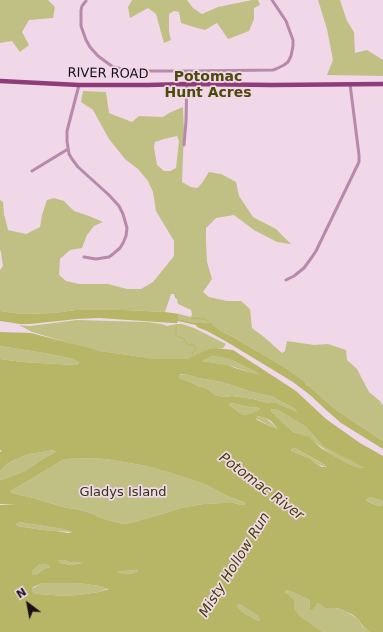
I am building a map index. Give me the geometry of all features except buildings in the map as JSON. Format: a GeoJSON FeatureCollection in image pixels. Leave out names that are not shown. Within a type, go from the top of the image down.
{"type":"FeatureCollection","features":[{"type":"Feature","properties":{"kind":"main road","name":"RIVER ROAD"},"geometry":{"type":"LineString","coordinates":[[0,81],[79,85],[383,84]]}},
{"type":"Feature","properties":{"kind":"street"},"geometry":{"type":"LineString","coordinates":[[86,1],[82,6],[80,19],[83,33],[90,47],[98,56],[113,67],[132,72],[273,70],[284,65],[288,62],[291,56],[293,40],[286,22],[272,0]]}},
{"type":"Feature","properties":{"kind":"street"},"geometry":{"type":"LineString","coordinates":[[184,145],[187,71]]}},
{"type":"Feature","properties":{"kind":"street"},"geometry":{"type":"LineString","coordinates":[[286,280],[304,268],[316,251],[359,162],[360,155],[350,84]]}},
{"type":"Feature","properties":{"kind":"street"},"geometry":{"type":"LineString","coordinates":[[79,85],[67,131],[68,148],[72,159],[78,167],[119,206],[124,214],[127,228],[123,244],[109,257],[96,259],[84,257]]}},
{"type":"Feature","properties":{"kind":"street"},"geometry":{"type":"LineString","coordinates":[[32,171],[68,148]]}},
{"type":"Feature","properties":{"kind":"green space"},"geometry":{"type":"Polygon","coordinates":[[[0,0],[48,0],[55,7],[53,18],[29,20],[22,32],[29,45],[20,52],[12,41],[0,43],[0,0]]]}},
{"type":"Feature","properties":{"kind":"green space"},"geometry":{"type":"Polygon","coordinates":[[[132,0],[187,0],[193,8],[202,14],[218,7],[252,0],[258,0],[260,5],[254,8],[254,19],[249,31],[228,39],[217,23],[205,30],[197,28],[181,23],[179,12],[174,11],[169,14],[169,32],[171,40],[164,43],[156,14],[148,8],[130,18],[128,7],[132,0]]]}},
{"type":"Feature","properties":{"kind":"green space"},"geometry":{"type":"Polygon","coordinates":[[[318,0],[340,0],[347,21],[354,32],[355,53],[367,50],[383,60],[383,76],[327,75],[333,60],[327,29],[318,0]]]}},
{"type":"Feature","properties":{"kind":"green space"},"geometry":{"type":"Polygon","coordinates":[[[83,91],[106,92],[109,113],[132,122],[139,116],[163,117],[183,107],[184,131],[182,182],[191,187],[197,188],[209,172],[221,174],[236,182],[239,196],[253,217],[276,229],[291,244],[277,242],[254,230],[234,215],[216,218],[206,228],[207,262],[212,279],[203,292],[209,297],[227,301],[241,301],[250,309],[252,328],[282,353],[285,351],[287,341],[314,345],[328,344],[346,350],[347,360],[357,369],[369,392],[380,401],[383,406],[383,441],[336,410],[306,385],[305,382],[286,368],[221,331],[211,322],[197,323],[178,319],[179,314],[191,317],[192,314],[191,310],[178,304],[174,294],[171,294],[165,312],[76,310],[54,313],[21,314],[0,311],[0,270],[3,266],[0,250],[0,200],[3,202],[8,230],[26,234],[40,227],[47,200],[54,198],[64,201],[74,211],[103,222],[94,226],[87,235],[82,248],[70,250],[60,259],[59,275],[66,281],[79,284],[108,284],[127,289],[141,289],[153,282],[174,256],[174,241],[156,211],[153,192],[148,181],[138,169],[125,159],[109,139],[93,110],[81,102],[83,91]],[[177,136],[155,142],[154,147],[157,165],[164,171],[170,171],[176,168],[179,141],[177,136]]]}},
{"type":"Feature","properties":{"kind":"green space"},"geometry":{"type":"Polygon","coordinates":[[[77,320],[147,322],[167,326],[182,324],[194,328],[226,344],[223,348],[216,348],[187,359],[156,359],[89,349],[32,332],[19,325],[30,326],[77,320]]]}},
{"type":"Feature","properties":{"kind":"green space"},"geometry":{"type":"Polygon","coordinates":[[[0,346],[74,359],[79,363],[75,365],[22,362],[0,359],[0,346]]]}},
{"type":"Feature","properties":{"kind":"green space"},"geometry":{"type":"Polygon","coordinates":[[[212,356],[234,361],[262,376],[228,365],[202,361],[212,356]]]}},
{"type":"Feature","properties":{"kind":"green space"},"geometry":{"type":"Polygon","coordinates":[[[185,374],[222,382],[252,392],[271,396],[295,409],[297,412],[277,403],[215,395],[206,388],[179,377],[179,375],[185,374]]]}},
{"type":"Feature","properties":{"kind":"green space"},"geometry":{"type":"Polygon","coordinates":[[[231,403],[260,409],[244,415],[229,405],[231,403]]]}},
{"type":"Feature","properties":{"kind":"green space"},"geometry":{"type":"Polygon","coordinates":[[[272,409],[278,410],[306,427],[324,447],[366,468],[349,464],[331,454],[306,436],[293,432],[272,412],[272,409]]]}},
{"type":"Feature","properties":{"kind":"green space"},"geometry":{"type":"Polygon","coordinates":[[[258,416],[266,418],[278,429],[255,418],[258,416]]]}},
{"type":"Feature","properties":{"kind":"green space"},"geometry":{"type":"Polygon","coordinates":[[[293,448],[326,466],[325,467],[315,463],[311,459],[292,451],[291,450],[293,448]]]}},
{"type":"Feature","properties":{"kind":"green space"},"geometry":{"type":"Polygon","coordinates":[[[54,450],[56,452],[42,459],[25,471],[0,480],[0,471],[14,460],[29,454],[54,450]]]}},
{"type":"Feature","properties":{"kind":"green space","name":"Gladys Island"},"geometry":{"type":"Polygon","coordinates":[[[67,459],[106,459],[147,466],[207,485],[246,504],[223,503],[185,507],[124,524],[104,519],[88,512],[63,507],[11,492],[13,489],[61,461],[67,459]]]}},
{"type":"Feature","properties":{"kind":"green space"},"geometry":{"type":"Polygon","coordinates":[[[370,497],[383,501],[383,505],[378,506],[366,500],[370,497]]]}},
{"type":"Feature","properties":{"kind":"green space"},"geometry":{"type":"Polygon","coordinates":[[[19,522],[72,532],[17,526],[16,524],[19,522]]]}},
{"type":"Feature","properties":{"kind":"green space"},"geometry":{"type":"Polygon","coordinates":[[[58,560],[83,563],[72,565],[60,563],[58,560]]]}},
{"type":"Feature","properties":{"kind":"green space"},"geometry":{"type":"Polygon","coordinates":[[[40,564],[48,565],[50,567],[44,569],[36,575],[33,575],[32,571],[40,564]]]}},
{"type":"Feature","properties":{"kind":"green space"},"geometry":{"type":"Polygon","coordinates":[[[138,570],[131,574],[115,572],[138,570]]]}},
{"type":"Feature","properties":{"kind":"green space"},"geometry":{"type":"Polygon","coordinates":[[[42,583],[78,583],[109,588],[99,592],[65,596],[38,594],[32,591],[31,589],[42,583]]]}},
{"type":"Feature","properties":{"kind":"green space"},"geometry":{"type":"Polygon","coordinates":[[[286,590],[308,599],[310,601],[310,611],[318,603],[325,608],[336,608],[345,611],[358,619],[362,626],[369,632],[323,632],[300,616],[294,608],[294,604],[285,591],[286,590]]]}},
{"type":"Feature","properties":{"kind":"green space"},"geometry":{"type":"Polygon","coordinates":[[[239,604],[258,616],[260,620],[258,621],[242,612],[237,606],[239,604]]]}},
{"type":"Feature","properties":{"kind":"water"},"geometry":{"type":"Polygon","coordinates":[[[76,310],[165,312],[179,314],[178,319],[197,323],[211,322],[221,331],[286,368],[305,382],[306,385],[336,410],[383,441],[383,449],[341,423],[293,382],[227,342],[197,327],[196,325],[178,321],[177,323],[172,323],[99,318],[30,324],[0,321],[0,311],[21,314],[54,313],[76,310]]]}},
{"type":"Feature","properties":{"kind":"water"},"geometry":{"type":"Polygon","coordinates":[[[0,332],[31,333],[100,351],[156,359],[187,359],[209,349],[216,348],[233,350],[296,391],[326,419],[360,443],[383,456],[383,501],[370,497],[366,500],[378,506],[383,505],[383,632],[369,632],[353,615],[337,608],[325,608],[318,603],[310,611],[310,601],[308,599],[286,590],[285,592],[294,600],[294,608],[300,616],[323,632],[0,632],[0,505],[16,504],[0,504],[0,480],[25,471],[42,459],[56,452],[54,450],[29,454],[7,464],[0,471],[0,452],[2,451],[0,450],[0,359],[22,362],[75,365],[79,363],[74,359],[0,346],[0,332]],[[212,356],[202,361],[228,365],[260,375],[234,361],[225,358],[212,356]],[[185,374],[179,375],[181,379],[206,388],[215,395],[277,403],[297,412],[295,409],[271,396],[252,392],[222,382],[185,374]],[[231,403],[229,404],[244,415],[249,414],[260,409],[231,403]],[[272,409],[272,412],[293,432],[309,437],[321,448],[349,464],[365,468],[324,447],[306,427],[278,410],[272,409]],[[258,416],[256,418],[257,420],[278,429],[266,418],[258,416]],[[295,448],[291,450],[292,451],[311,459],[322,467],[326,467],[295,448]],[[67,459],[61,461],[11,492],[63,507],[88,512],[104,519],[124,524],[185,507],[223,503],[246,504],[207,485],[190,479],[147,466],[106,459],[67,459]],[[19,522],[16,524],[17,526],[68,533],[72,532],[19,522]],[[58,560],[60,563],[72,565],[83,563],[58,560]],[[40,564],[32,571],[33,575],[36,575],[44,569],[50,567],[48,565],[40,564]],[[138,570],[116,572],[119,573],[131,574],[138,570]],[[42,583],[33,587],[32,589],[34,593],[38,594],[65,596],[99,592],[109,589],[100,586],[78,583],[42,583]],[[239,604],[237,606],[242,612],[258,621],[260,620],[258,616],[251,611],[239,604]]]}},
{"type":"Feature","properties":{"kind":"waterway"},"geometry":{"type":"LineString","coordinates":[[192,318],[205,319],[209,322]]}},
{"type":"Feature","properties":{"kind":"waterway"},"geometry":{"type":"LineString","coordinates":[[176,326],[176,335],[183,338],[188,345],[194,345],[196,349],[192,353],[193,356]]}},
{"type":"Feature","properties":{"kind":"district","name":"Potomac Hunt Acres"},"geometry":{"type":"Point","coordinates":[208,86]}},
{"type":"Feature","properties":{"kind":"water label","name":"Potomac River"},"geometry":{"type":"Point","coordinates":[261,487]}},
{"type":"Feature","properties":{"kind":"water label","name":"Misty Hollow Run"},"geometry":{"type":"Point","coordinates":[235,565]}}]}
